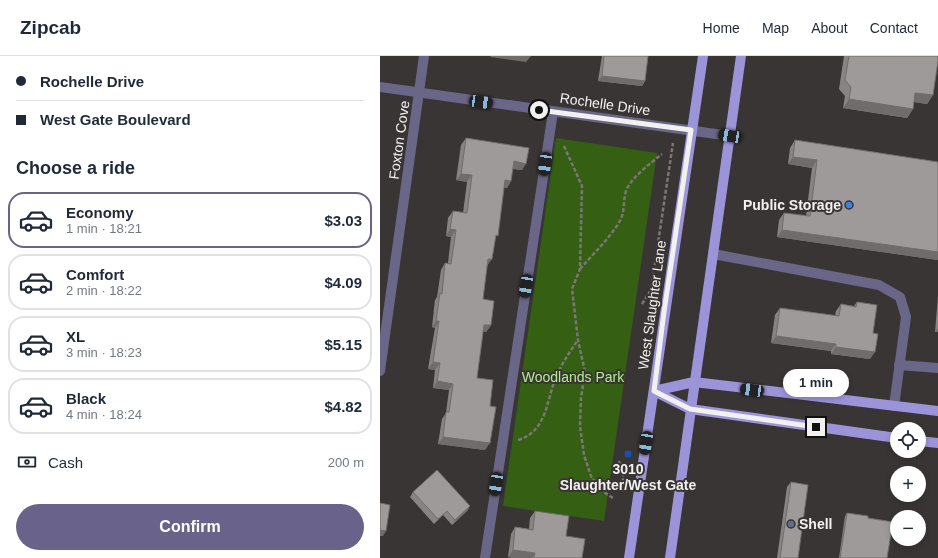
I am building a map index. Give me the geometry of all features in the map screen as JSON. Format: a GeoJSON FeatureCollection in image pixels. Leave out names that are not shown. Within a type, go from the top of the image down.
{"type":"FeatureCollection","features":[{"type":"Feature","properties":{"kind":"main road","name":"West Slaughter Lane"},"geometry":{"type":"LineString","coordinates":[[629,558],[654,391],[664,312],[703,56]]}},
{"type":"Feature","properties":{"kind":"main road"},"geometry":{"type":"LineString","coordinates":[[670,558],[741,56]]}},
{"type":"Feature","properties":{"kind":"main road"},"geometry":{"type":"LineString","coordinates":[[654,391],[694,382],[938,411]]}},
{"type":"Feature","properties":{"kind":"main road"},"geometry":{"type":"LineString","coordinates":[[654,391],[690,409],[890,437]]}},
{"type":"Feature","properties":{"kind":"main road"},"geometry":{"type":"LineString","coordinates":[[926,442],[938,443]]}},
{"type":"Feature","properties":{"kind":"street","name":"Foxton Cove"},"geometry":{"type":"LineString","coordinates":[[380,371],[424,56]]}},
{"type":"Feature","properties":{"kind":"street","name":"Rochelle Drive"},"geometry":{"type":"LineString","coordinates":[[380,87],[730,136]]}},
{"type":"Feature","properties":{"kind":"street"},"geometry":{"type":"LineString","coordinates":[[485,558],[553,112]]}},
{"type":"Feature","properties":{"kind":"street"},"geometry":{"type":"LineString","coordinates":[[713,254],[879,285],[900,297],[906,317],[894,406]]}},
{"type":"Feature","properties":{"kind":"street"},"geometry":{"type":"LineString","coordinates":[[899,365],[938,368]]}},
{"type":"Feature","properties":{"kind":"path"},"geometry":{"type":"LineString","coordinates":[[642,304],[651,290],[671,153]]}},
{"type":"Feature","properties":{"kind":"path"},"geometry":{"type":"LineString","coordinates":[[613,498],[599,489],[591,476],[584,455],[580,426],[580,398],[585,372],[578,340],[572,289],[580,269],[618,224],[624,213],[625,194],[629,187],[638,174],[662,154]]}},
{"type":"Feature","properties":{"kind":"path"},"geometry":{"type":"LineString","coordinates":[[566,155],[582,186],[580,269]]}},
{"type":"Feature","properties":{"kind":"path"},"geometry":{"type":"LineString","coordinates":[[503,440],[526,438],[534,432],[540,424],[556,376],[578,340]]}},
{"type":"Feature","properties":{"kind":"path"},"geometry":{"type":"LineString","coordinates":[[619,461],[623,476],[622,494]]}},
{"type":"Feature","properties":{"kind":"green space","name":"Woodlands Park"},"geometry":{"type":"Polygon","coordinates":[[[556,138],[657,153],[604,521],[503,506],[556,138]]]}},
{"type":"Feature","properties":{"kind":"building"},"geometry":{"type":"Polygon","coordinates":[[[604,56],[648,56],[645,81],[602,76],[604,56]]]}},
{"type":"Feature","properties":{"kind":"building"},"geometry":{"type":"Polygon","coordinates":[[[849,56],[938,56],[933,95],[915,93],[913,109],[849,99],[851,87],[845,80],[849,56]]]}},
{"type":"Feature","properties":{"kind":"building"},"geometry":{"type":"Polygon","coordinates":[[[466,138],[529,148],[526,164],[514,161],[511,181],[505,180],[498,236],[496,235],[492,259],[488,259],[483,299],[494,301],[491,325],[484,325],[477,378],[493,380],[490,406],[496,407],[490,443],[443,437],[446,412],[449,412],[453,384],[437,381],[440,363],[433,362],[439,321],[436,321],[440,293],[442,294],[445,263],[451,264],[456,230],[450,229],[453,211],[467,213],[472,175],[461,174],[466,138]]]}},
{"type":"Feature","properties":{"kind":"building"},"geometry":{"type":"Polygon","coordinates":[[[795,140],[938,162],[938,252],[782,230],[784,213],[810,216],[817,160],[793,157],[795,140]]]}},
{"type":"Feature","properties":{"kind":"building"},"geometry":{"type":"Polygon","coordinates":[[[857,302],[877,305],[873,333],[878,334],[875,352],[836,347],[836,344],[776,336],[780,308],[839,316],[841,304],[856,307],[857,302]]]}},
{"type":"Feature","properties":{"kind":"building"},"geometry":{"type":"Polygon","coordinates":[[[437,470],[470,506],[455,520],[447,511],[438,519],[413,492],[437,470]]]}},
{"type":"Feature","properties":{"kind":"building","name":"Shell"},"geometry":{"type":"Polygon","coordinates":[[[791,482],[808,485],[798,558],[780,558],[791,482]]]}},
{"type":"Feature","properties":{"kind":"building"},"geometry":{"type":"Polygon","coordinates":[[[380,503],[390,505],[386,531],[380,530],[380,503]]]}},
{"type":"Feature","properties":{"kind":"building"},"geometry":{"type":"Polygon","coordinates":[[[535,511],[569,516],[566,536],[585,539],[582,558],[534,558],[535,553],[513,550],[515,527],[533,530],[535,511]]]}},
{"type":"Feature","properties":{"kind":"building"},"geometry":{"type":"Polygon","coordinates":[[[847,513],[890,522],[890,540],[887,558],[840,558],[847,513]]]}},
{"type":"Feature","properties":{"kind":"place","name":"Public Storage"},"geometry":{"type":"Point","coordinates":[849,205]}},
{"type":"Feature","properties":{"kind":"place","name":"3010 Slaughter/West Gate"},"geometry":{"type":"Point","coordinates":[628,454]}},
{"type":"Feature","properties":{"kind":"place","name":"Shell"},"geometry":{"type":"Point","coordinates":[791,524]}},
{"type":"Feature","properties":{"kind":"route"},"geometry":{"type":"LineString","coordinates":[[539,110],[691,130],[654,391],[690,409],[816,427]]}}]}
